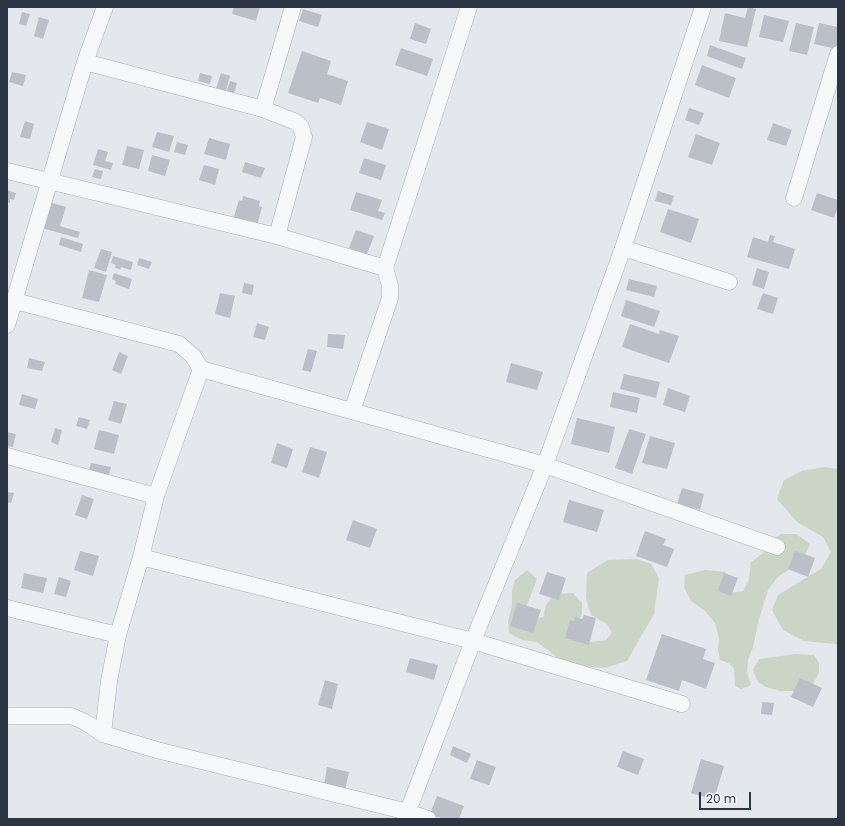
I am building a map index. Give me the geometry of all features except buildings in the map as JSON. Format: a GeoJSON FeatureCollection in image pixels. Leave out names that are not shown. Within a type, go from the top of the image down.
{"type":"FeatureCollection","features":[{"type":"Feature","properties":{"kind":"street"},"geometry":{"type":"LineString","coordinates":[[7,325],[85,62],[105,7]]}},
{"type":"Feature","properties":{"kind":"street"},"geometry":{"type":"LineString","coordinates":[[262,109],[293,7]]}},
{"type":"Feature","properties":{"kind":"street"},"geometry":{"type":"LineString","coordinates":[[352,411],[390,298],[390,286],[385,268],[469,7]]}},
{"type":"Feature","properties":{"kind":"street"},"geometry":{"type":"LineString","coordinates":[[407,816],[473,641],[545,465],[623,248],[703,7]]}},
{"type":"Feature","properties":{"kind":"street"},"geometry":{"type":"LineString","coordinates":[[794,198],[838,54]]}},
{"type":"Feature","properties":{"kind":"street"},"geometry":{"type":"LineString","coordinates":[[85,62],[262,109],[296,122],[301,127],[304,137],[277,236]]}},
{"type":"Feature","properties":{"kind":"street"},"geometry":{"type":"LineString","coordinates":[[7,171],[277,236],[385,268]]}},
{"type":"Feature","properties":{"kind":"street"},"geometry":{"type":"LineString","coordinates":[[623,248],[729,282]]}},
{"type":"Feature","properties":{"kind":"street"},"geometry":{"type":"LineString","coordinates":[[15,301],[179,344],[193,356],[201,369],[545,465],[777,547]]}},
{"type":"Feature","properties":{"kind":"street"},"geometry":{"type":"LineString","coordinates":[[103,734],[109,681],[118,635],[141,556],[156,496],[201,369]]}},
{"type":"Feature","properties":{"kind":"street"},"geometry":{"type":"LineString","coordinates":[[7,456],[156,496]]}},
{"type":"Feature","properties":{"kind":"street"},"geometry":{"type":"LineString","coordinates":[[141,556],[473,641],[682,704]]}},
{"type":"Feature","properties":{"kind":"street"},"geometry":{"type":"LineString","coordinates":[[7,608],[118,635]]}},
{"type":"Feature","properties":{"kind":"street"},"geometry":{"type":"LineString","coordinates":[[7,716],[71,716],[85,722],[103,734],[157,750],[407,816],[428,819]]}},
{"type":"Feature","properties":{"kind":"green space"},"geometry":{"type":"Polygon","coordinates":[[[825,467],[838,469],[838,646],[836,644],[804,641],[783,630],[772,610],[778,595],[821,569],[831,552],[823,537],[797,522],[777,499],[784,480],[802,471],[825,467]]]}},
{"type":"Feature","properties":{"kind":"green space"},"geometry":{"type":"Polygon","coordinates":[[[781,534],[796,534],[810,544],[804,558],[778,577],[768,590],[759,619],[753,647],[748,660],[747,672],[751,685],[741,689],[735,686],[734,668],[728,663],[720,660],[718,650],[719,639],[715,623],[705,611],[691,601],[684,587],[685,575],[705,570],[725,572],[731,593],[743,591],[749,579],[751,562],[763,553],[775,538],[781,534]]]}},
{"type":"Feature","properties":{"kind":"green space"},"geometry":{"type":"Polygon","coordinates":[[[637,559],[651,564],[659,578],[654,614],[627,661],[605,668],[578,666],[557,657],[537,642],[522,640],[509,633],[508,621],[512,606],[512,591],[515,580],[527,570],[537,579],[523,616],[530,621],[543,617],[546,605],[554,594],[573,593],[582,603],[582,614],[576,626],[590,642],[606,640],[612,633],[607,624],[591,615],[586,598],[587,573],[608,560],[637,559]]]}},
{"type":"Feature","properties":{"kind":"green space"},"geometry":{"type":"Polygon","coordinates":[[[795,654],[814,655],[819,663],[819,673],[813,684],[797,691],[780,691],[766,687],[758,682],[753,670],[759,659],[795,654]]]}}]}
